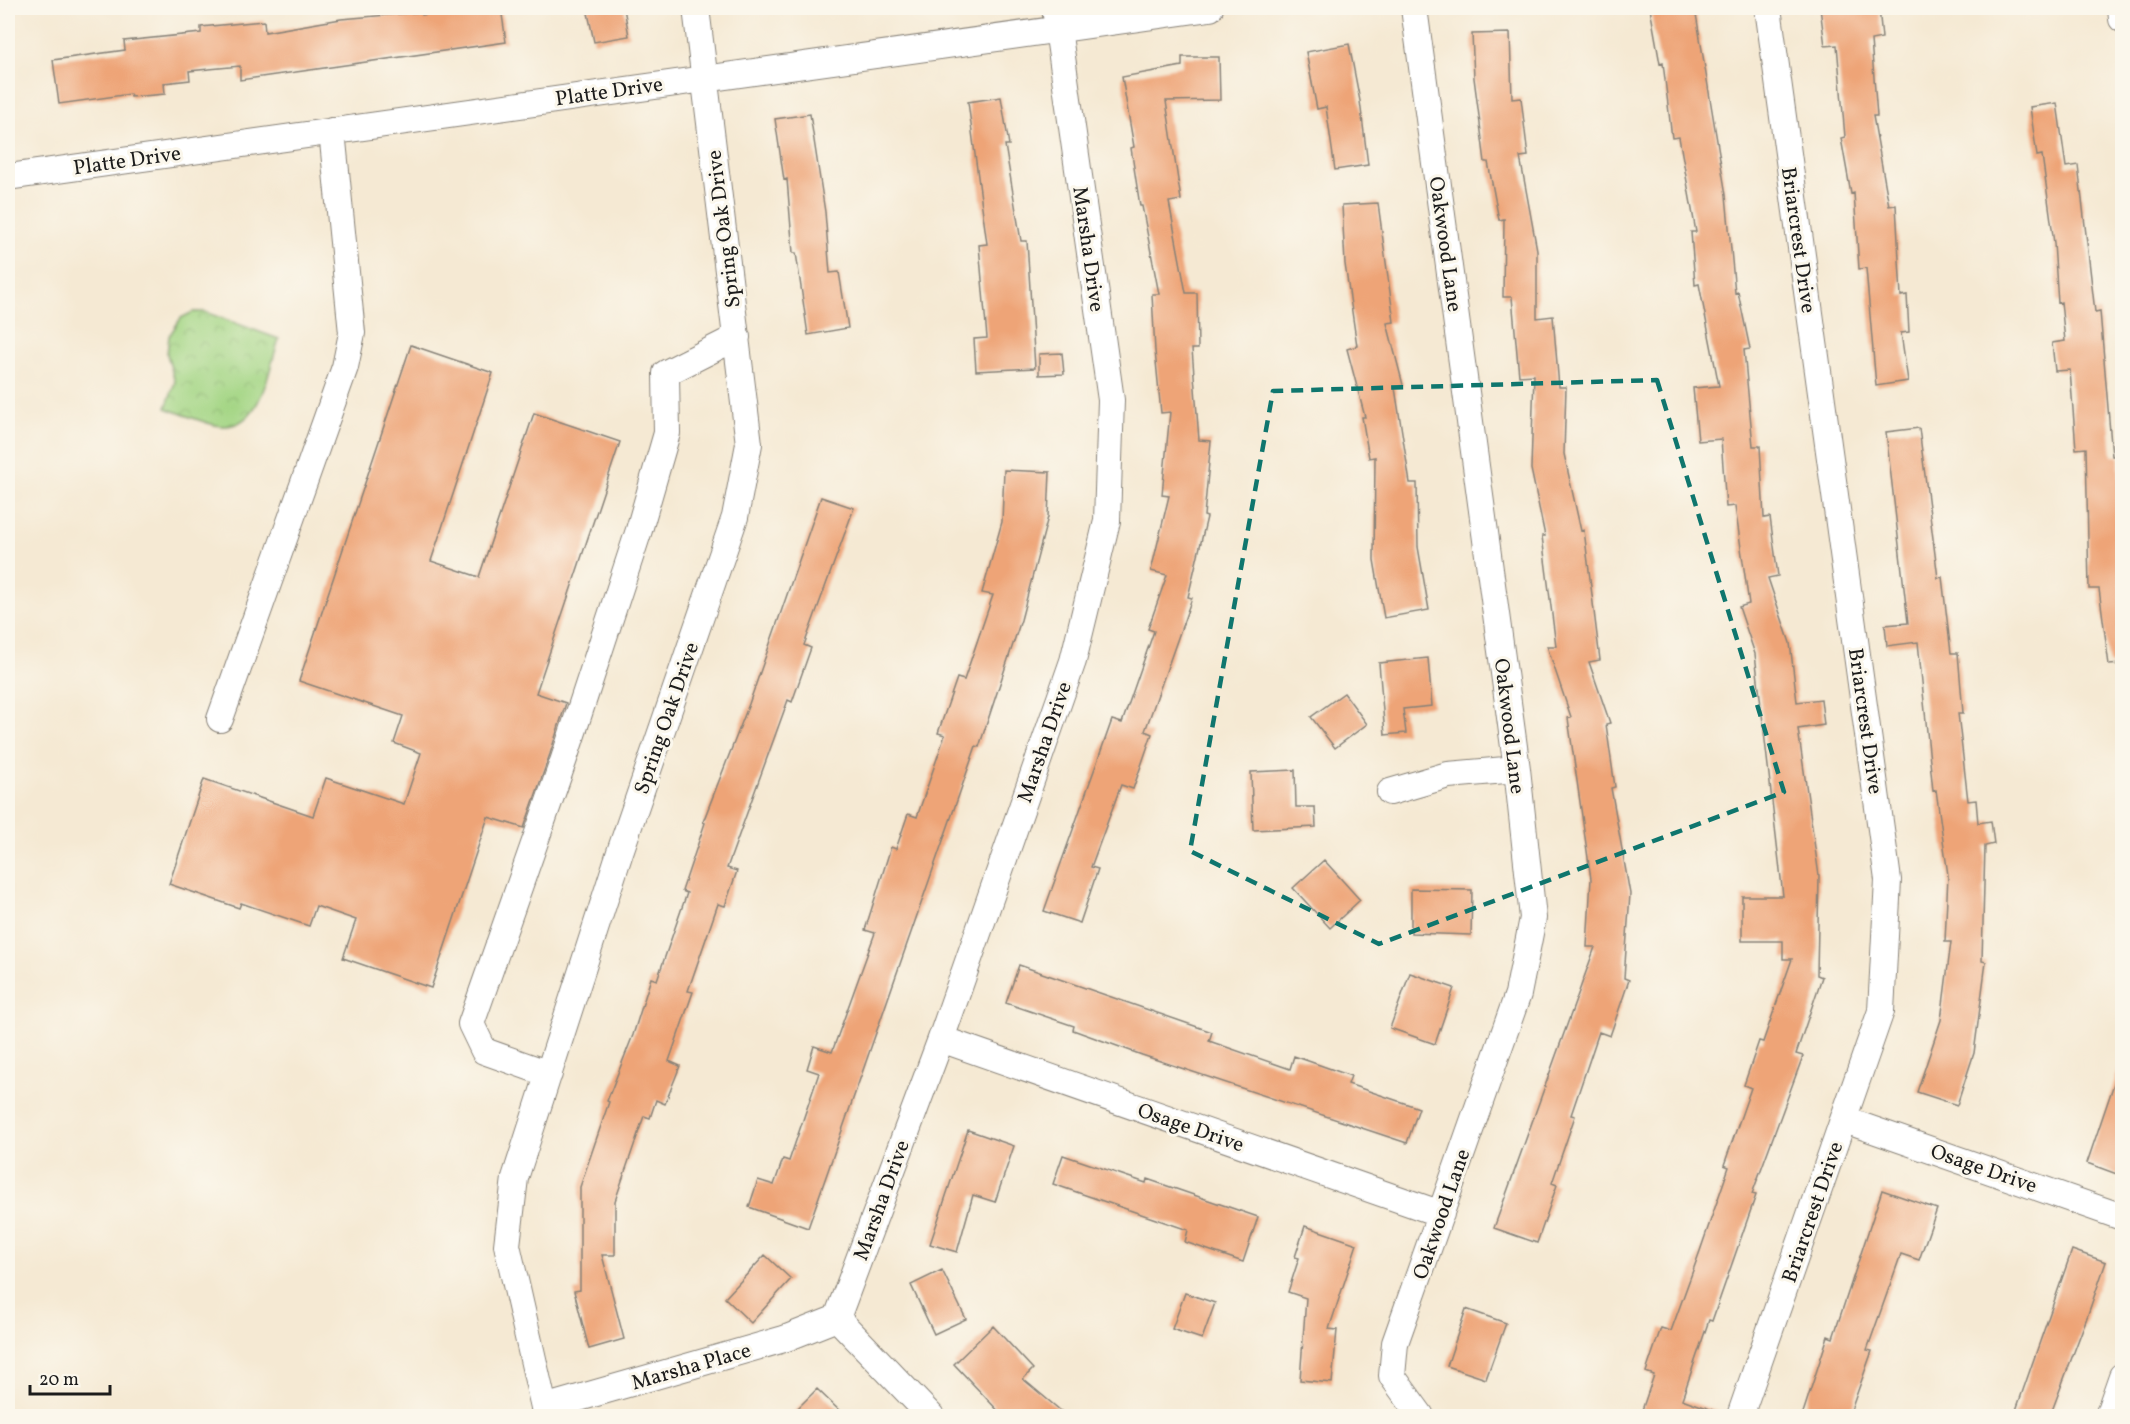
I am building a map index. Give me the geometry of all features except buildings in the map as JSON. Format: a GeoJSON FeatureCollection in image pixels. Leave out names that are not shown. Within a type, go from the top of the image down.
{"type":"FeatureCollection","features":[{"type":"Feature","properties":{"kind":"street","name":"Spring Oak Drive"},"geometry":{"type":"LineString","coordinates":[[545,1412],[507,1245],[515,1178],[620,852],[735,517],[749,444],[696,8]]}},
{"type":"Feature","properties":{"kind":"street","name":"Platte Drive"},"geometry":{"type":"LineString","coordinates":[[8,177],[705,77],[1056,18],[1210,8]]}},
{"type":"Feature","properties":{"kind":"street","name":"Oakwood Lane"},"geometry":{"type":"LineString","coordinates":[[1414,8],[1516,769],[1533,918],[1518,994],[1395,1343],[1392,1376],[1421,1416]]}},
{"type":"Feature","properties":{"kind":"street","name":"Briarcrest Drive"},"geometry":{"type":"LineString","coordinates":[[1740,1416],[1845,1120],[1881,1011],[1888,880],[1767,8]]}},
{"type":"Feature","properties":{"kind":"street"},"geometry":{"type":"LineString","coordinates":[[2121,8],[2122,20]]}},
{"type":"Feature","properties":{"kind":"street","name":"Marsha Drive"},"geometry":{"type":"LineString","coordinates":[[837,1318],[941,1039],[1073,661],[1107,521],[1111,400],[1056,18]]}},
{"type":"Feature","properties":{"kind":"street"},"geometry":{"type":"LineString","coordinates":[[220,719],[345,367],[352,333],[332,130]]}},
{"type":"Feature","properties":{"kind":"street"},"geometry":{"type":"LineString","coordinates":[[549,1074],[484,1051],[471,1024],[564,759],[639,530],[667,433],[666,373],[736,337]]}},
{"type":"Feature","properties":{"kind":"street"},"geometry":{"type":"LineString","coordinates":[[1390,792],[1448,775],[1516,769]]}},
{"type":"Feature","properties":{"kind":"street","name":"Osage Drive"},"geometry":{"type":"LineString","coordinates":[[941,1039],[1441,1214]]}},
{"type":"Feature","properties":{"kind":"street","name":"Osage Drive"},"geometry":{"type":"LineString","coordinates":[[1845,1120],[2122,1217]]}},
{"type":"Feature","properties":{"kind":"street"},"geometry":{"type":"LineString","coordinates":[[837,1318],[931,1416]]}},
{"type":"Feature","properties":{"kind":"street","name":"Marsha Place"},"geometry":{"type":"LineString","coordinates":[[545,1412],[784,1339],[837,1318]]}},
{"type":"Feature","properties":{"kind":"street"},"geometry":{"type":"LineString","coordinates":[[2109,1416],[2122,1377]]}},
{"type":"Feature","properties":{"kind":"highlighted area"},"geometry":{"type":"Polygon","coordinates":[[[1657,380],[1784,792],[1379,944],[1190,851],[1273,391],[1657,380]]]}},
{"type":"Feature","properties":{"kind":"green space"},"geometry":{"type":"Polygon","coordinates":[[[193,312],[205,312],[279,339],[266,383],[253,411],[243,420],[231,425],[215,425],[166,408],[175,382],[167,354],[169,336],[181,318],[193,312]]]}}]}
